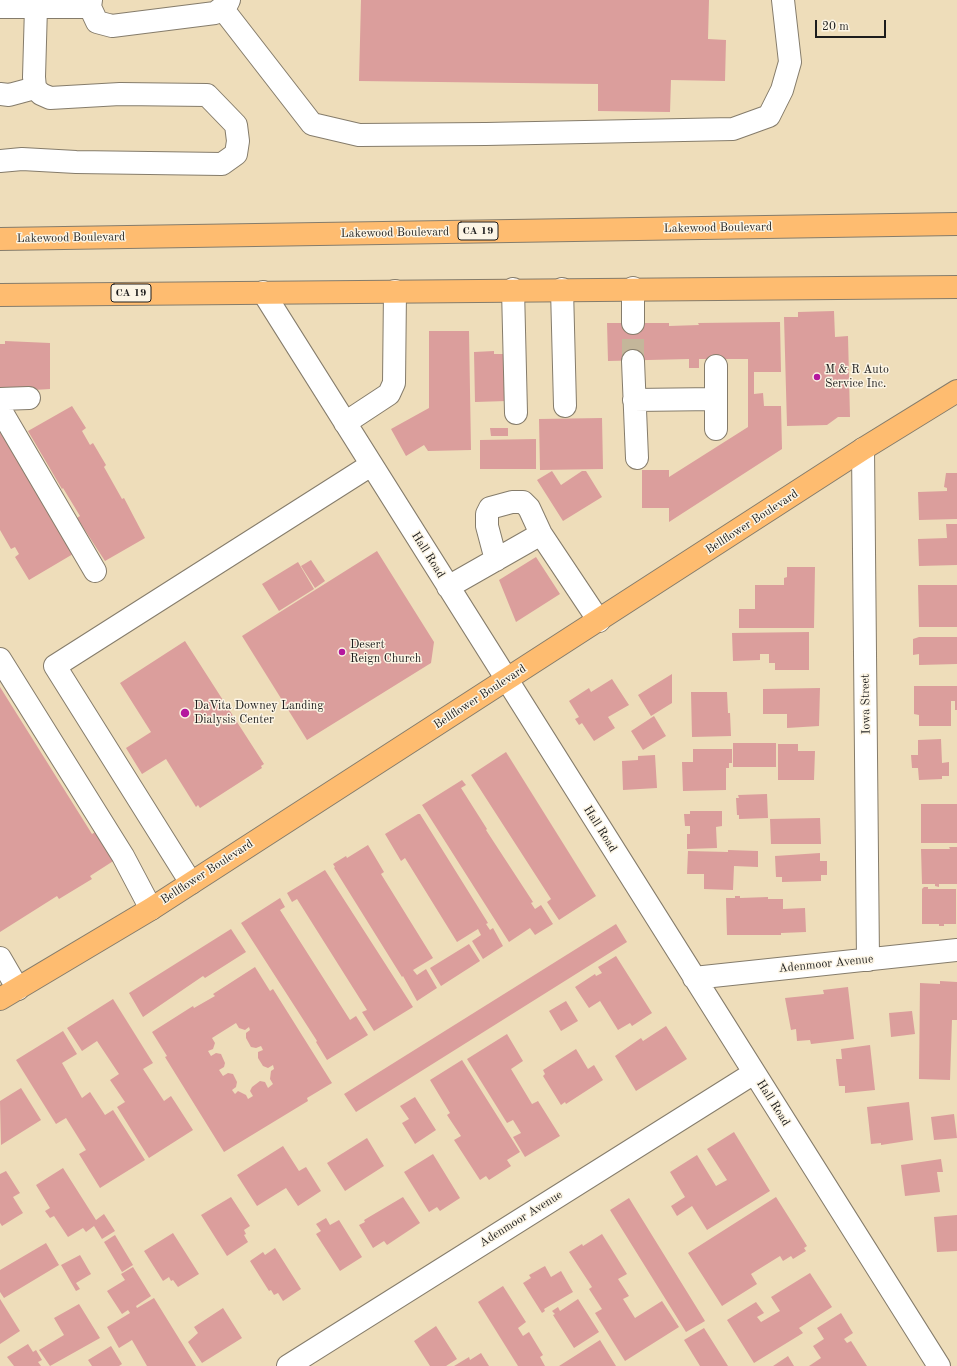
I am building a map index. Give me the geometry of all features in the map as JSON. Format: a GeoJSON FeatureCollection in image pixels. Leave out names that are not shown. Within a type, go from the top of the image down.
{"type":"FeatureCollection","features":[{"type":"Feature","properties":{"kind":"main road","name":"Lakewood Boulevard"},"geometry":{"type":"LineString","coordinates":[[0,239],[957,224]]}},
{"type":"Feature","properties":{"kind":"main road"},"geometry":{"type":"LineString","coordinates":[[263,292],[633,288],[957,287]]}},
{"type":"Feature","properties":{"kind":"main road","name":"CA 19"},"geometry":{"type":"LineString","coordinates":[[0,294],[263,292]]}},
{"type":"Feature","properties":{"kind":"main road","name":"Bellflower Boulevard"},"geometry":{"type":"LineString","coordinates":[[9,994],[151,909],[599,621],[863,449],[957,391]]}},
{"type":"Feature","properties":{"kind":"street"},"geometry":{"type":"LineString","coordinates":[[0,7],[36,7],[90,3],[97,22],[112,26],[215,13],[225,4],[312,124],[359,134],[486,134],[733,128],[769,116],[782,90],[790,62],[783,0]]}},
{"type":"Feature","properties":{"kind":"street"},"geometry":{"type":"LineString","coordinates":[[0,161],[22,159],[76,162],[222,164],[236,154],[238,141],[236,125],[207,95],[120,94],[50,98],[41,94],[35,88],[36,7]]}},
{"type":"Feature","properties":{"kind":"street"},"geometry":{"type":"LineString","coordinates":[[0,94],[9,95],[35,88]]}},
{"type":"Feature","properties":{"kind":"street"},"geometry":{"type":"LineString","coordinates":[[633,288],[633,323]]}},
{"type":"Feature","properties":{"kind":"street"},"geometry":{"type":"LineString","coordinates":[[513,289],[516,413]]}},
{"type":"Feature","properties":{"kind":"street"},"geometry":{"type":"LineString","coordinates":[[562,289],[565,406]]}},
{"type":"Feature","properties":{"kind":"street"},"geometry":{"type":"LineString","coordinates":[[345,423],[389,394],[394,383],[395,291]]}},
{"type":"Feature","properties":{"kind":"street","name":"Hall Road"},"geometry":{"type":"LineString","coordinates":[[263,292],[939,1366]]}},
{"type":"Feature","properties":{"kind":"street"},"geometry":{"type":"LineString","coordinates":[[633,361],[637,458]]}},
{"type":"Feature","properties":{"kind":"street"},"geometry":{"type":"LineString","coordinates":[[716,366],[716,429]]}},
{"type":"Feature","properties":{"kind":"street"},"geometry":{"type":"LineString","coordinates":[[0,399],[29,398]]}},
{"type":"Feature","properties":{"kind":"street"},"geometry":{"type":"LineString","coordinates":[[634,400],[716,398]]}},
{"type":"Feature","properties":{"kind":"street"},"geometry":{"type":"LineString","coordinates":[[0,409],[95,571]]}},
{"type":"Feature","properties":{"kind":"street","name":"Iowa Street"},"geometry":{"type":"LineString","coordinates":[[863,449],[868,960]]}},
{"type":"Feature","properties":{"kind":"street"},"geometry":{"type":"LineString","coordinates":[[191,882],[55,666],[371,465]]}},
{"type":"Feature","properties":{"kind":"street"},"geometry":{"type":"LineString","coordinates":[[496,560],[487,526],[487,514],[490,508],[512,502],[523,502],[529,508],[540,534],[599,621]]}},
{"type":"Feature","properties":{"kind":"street"},"geometry":{"type":"LineString","coordinates":[[448,588],[540,534]]}},
{"type":"Feature","properties":{"kind":"street"},"geometry":{"type":"LineString","coordinates":[[0,660],[123,856],[151,909]]}},
{"type":"Feature","properties":{"kind":"street","name":"Adenmoor Avenue"},"geometry":{"type":"LineString","coordinates":[[694,978],[957,950]]}},
{"type":"Feature","properties":{"kind":"street"},"geometry":{"type":"LineString","coordinates":[[0,958],[9,994]]}},
{"type":"Feature","properties":{"kind":"street","name":"Adenmoor Avenue"},"geometry":{"type":"LineString","coordinates":[[288,1366],[754,1073]]}},
{"type":"Feature","properties":{"kind":"building"},"geometry":{"type":"Polygon","coordinates":[[[361,0],[709,0],[708,39],[726,40],[725,81],[671,80],[670,112],[598,111],[598,84],[359,81],[361,0]]]}},
{"type":"Feature","properties":{"kind":"building","name":"M & R Auto Service Inc."},"geometry":{"type":"Polygon","coordinates":[[[834,311],[835,337],[848,336],[850,417],[838,417],[827,425],[787,426],[784,317],[798,317],[798,312],[834,311]]]}},
{"type":"Feature","properties":{"kind":"building"},"geometry":{"type":"Polygon","coordinates":[[[780,322],[781,372],[754,372],[754,394],[763,393],[764,406],[781,406],[782,449],[669,522],[669,508],[642,508],[642,470],[669,470],[669,477],[748,427],[748,359],[699,359],[699,368],[689,368],[689,359],[608,361],[607,323],[669,323],[669,326],[699,325],[698,323],[780,322]]]}},
{"type":"Feature","properties":{"kind":"building"},"geometry":{"type":"Polygon","coordinates":[[[429,331],[469,331],[471,450],[428,451],[424,445],[406,456],[391,429],[429,408],[429,331]]]}},
{"type":"Feature","properties":{"kind":"building"},"geometry":{"type":"Polygon","coordinates":[[[5,341],[50,343],[50,389],[0,392],[0,344],[5,344],[5,341]]]}},
{"type":"Feature","properties":{"kind":"building"},"geometry":{"type":"Polygon","coordinates":[[[494,351],[494,354],[510,354],[507,401],[475,402],[474,352],[494,351]]]}},
{"type":"Feature","properties":{"kind":"building"},"geometry":{"type":"Polygon","coordinates":[[[72,406],[86,428],[82,431],[90,445],[93,443],[106,465],[104,467],[122,499],[124,498],[145,538],[105,561],[77,518],[80,516],[63,488],[62,489],[28,431],[72,406]]]}},
{"type":"Feature","properties":{"kind":"building"},"geometry":{"type":"Polygon","coordinates":[[[602,418],[603,469],[540,470],[539,419],[602,418]]]}},
{"type":"Feature","properties":{"kind":"building"},"geometry":{"type":"Polygon","coordinates":[[[490,428],[508,428],[508,436],[491,436],[490,428]]]}},
{"type":"Feature","properties":{"kind":"building"},"geometry":{"type":"Polygon","coordinates":[[[0,432],[7,443],[9,442],[24,467],[22,468],[56,520],[53,522],[73,554],[29,580],[15,557],[19,554],[15,547],[11,549],[0,530],[0,432]]]}},
{"type":"Feature","properties":{"kind":"building"},"geometry":{"type":"Polygon","coordinates":[[[536,439],[536,469],[480,469],[480,440],[536,439]]]}},
{"type":"Feature","properties":{"kind":"building"},"geometry":{"type":"Polygon","coordinates":[[[552,471],[561,485],[582,471],[586,471],[602,497],[563,521],[537,480],[552,471]]]}},
{"type":"Feature","properties":{"kind":"building"},"geometry":{"type":"Polygon","coordinates":[[[946,473],[957,473],[957,519],[919,520],[918,492],[947,491],[947,488],[944,487],[946,473]]]}},
{"type":"Feature","properties":{"kind":"building"},"geometry":{"type":"Polygon","coordinates":[[[946,524],[957,524],[957,565],[919,566],[918,539],[947,538],[946,524]]]}},
{"type":"Feature","properties":{"kind":"building","name":"Desert Reign Church"},"geometry":{"type":"Polygon","coordinates":[[[377,551],[434,642],[431,663],[307,740],[242,636],[377,551]]]}},
{"type":"Feature","properties":{"kind":"building"},"geometry":{"type":"Polygon","coordinates":[[[536,557],[560,594],[516,622],[499,580],[536,557]]]}},
{"type":"Feature","properties":{"kind":"building"},"geometry":{"type":"Polygon","coordinates":[[[311,560],[325,581],[315,588],[301,566],[311,560]]]}},
{"type":"Feature","properties":{"kind":"building"},"geometry":{"type":"Polygon","coordinates":[[[298,562],[314,589],[279,611],[262,584],[298,562]]]}},
{"type":"Feature","properties":{"kind":"building"},"geometry":{"type":"Polygon","coordinates":[[[787,567],[815,567],[814,628],[739,628],[739,609],[755,609],[755,585],[784,585],[784,578],[787,577],[787,567]]]}},
{"type":"Feature","properties":{"kind":"building"},"geometry":{"type":"Polygon","coordinates":[[[918,585],[957,585],[957,627],[919,627],[918,585]]]}},
{"type":"Feature","properties":{"kind":"building"},"geometry":{"type":"Polygon","coordinates":[[[809,632],[809,670],[775,670],[775,663],[769,663],[769,654],[760,654],[760,660],[733,661],[732,633],[809,632]]]}},
{"type":"Feature","properties":{"kind":"building"},"geometry":{"type":"Polygon","coordinates":[[[919,637],[957,637],[957,664],[919,665],[919,654],[913,655],[913,639],[919,637]]]}},
{"type":"Feature","properties":{"kind":"building","name":"DaVita Downey Landing Dialysis Center"},"geometry":{"type":"Polygon","coordinates":[[[185,641],[264,764],[261,766],[262,768],[200,808],[198,805],[196,807],[166,759],[142,774],[126,748],[151,732],[120,683],[185,641]]]}},
{"type":"Feature","properties":{"kind":"building"},"geometry":{"type":"Polygon","coordinates":[[[672,674],[672,703],[651,716],[638,695],[672,674]]]}},
{"type":"Feature","properties":{"kind":"building"},"geometry":{"type":"Polygon","coordinates":[[[612,679],[629,705],[608,717],[615,728],[594,741],[582,723],[579,725],[575,719],[579,717],[569,701],[589,688],[591,692],[612,679]]]}},
{"type":"Feature","properties":{"kind":"building"},"geometry":{"type":"Polygon","coordinates":[[[914,686],[957,686],[957,710],[955,710],[955,701],[951,701],[951,726],[919,726],[919,715],[914,714],[914,686]]]}},
{"type":"Feature","properties":{"kind":"building"},"geometry":{"type":"Polygon","coordinates":[[[0,687],[92,834],[100,829],[118,858],[90,876],[92,879],[59,899],[57,896],[0,932],[0,687]]]}},
{"type":"Feature","properties":{"kind":"building"},"geometry":{"type":"Polygon","coordinates":[[[820,688],[819,726],[787,728],[787,714],[763,714],[763,689],[820,688]]]}},
{"type":"Feature","properties":{"kind":"building"},"geometry":{"type":"Polygon","coordinates":[[[691,692],[727,692],[731,736],[692,737],[691,692]]]}},
{"type":"Feature","properties":{"kind":"building"},"geometry":{"type":"Polygon","coordinates":[[[654,716],[666,736],[643,750],[631,731],[654,716]]]}},
{"type":"Feature","properties":{"kind":"building"},"geometry":{"type":"Polygon","coordinates":[[[941,739],[942,763],[949,762],[949,776],[942,776],[942,779],[919,780],[918,768],[912,768],[911,755],[918,755],[918,740],[941,739]]]}},
{"type":"Feature","properties":{"kind":"building"},"geometry":{"type":"Polygon","coordinates":[[[733,743],[776,743],[776,767],[733,767],[733,743]]]}},
{"type":"Feature","properties":{"kind":"building"},"geometry":{"type":"Polygon","coordinates":[[[778,744],[798,744],[798,751],[815,751],[814,780],[778,780],[778,744]]]}},
{"type":"Feature","properties":{"kind":"building"},"geometry":{"type":"Polygon","coordinates":[[[693,749],[732,749],[732,763],[729,763],[729,768],[726,768],[726,790],[683,791],[682,762],[693,762],[693,749]]]}},
{"type":"Feature","properties":{"kind":"building"},"geometry":{"type":"Polygon","coordinates":[[[506,752],[596,896],[559,920],[547,902],[551,899],[471,775],[506,752]]]}},
{"type":"Feature","properties":{"kind":"building"},"geometry":{"type":"Polygon","coordinates":[[[655,755],[657,788],[623,790],[622,761],[638,760],[638,756],[655,755]]]}},
{"type":"Feature","properties":{"kind":"building"},"geometry":{"type":"Polygon","coordinates":[[[462,780],[466,785],[461,788],[487,829],[486,830],[533,902],[531,903],[535,909],[541,905],[553,924],[535,935],[530,928],[509,942],[422,805],[462,780]]]}},
{"type":"Feature","properties":{"kind":"building"},"geometry":{"type":"Polygon","coordinates":[[[767,794],[768,818],[739,819],[739,815],[737,815],[736,798],[739,798],[738,795],[767,794]]]}},
{"type":"Feature","properties":{"kind":"building"},"geometry":{"type":"Polygon","coordinates":[[[921,804],[957,804],[957,843],[921,843],[921,804]]]}},
{"type":"Feature","properties":{"kind":"building"},"geometry":{"type":"Polygon","coordinates":[[[690,811],[722,811],[722,826],[716,827],[717,848],[687,849],[687,834],[690,834],[690,826],[685,826],[684,814],[690,814],[690,811]]]}},
{"type":"Feature","properties":{"kind":"building"},"geometry":{"type":"Polygon","coordinates":[[[420,814],[488,923],[486,924],[490,930],[493,928],[503,946],[483,959],[472,941],[481,935],[478,929],[457,942],[405,858],[401,861],[385,834],[420,814]]]}},
{"type":"Feature","properties":{"kind":"building"},"geometry":{"type":"Polygon","coordinates":[[[820,818],[821,844],[771,844],[770,819],[820,818]]]}},
{"type":"Feature","properties":{"kind":"building"},"geometry":{"type":"Polygon","coordinates":[[[368,845],[384,872],[381,874],[433,958],[413,970],[417,975],[426,969],[437,988],[417,1001],[403,976],[402,977],[334,868],[335,867],[333,864],[346,856],[347,858],[368,845]]]}},
{"type":"Feature","properties":{"kind":"building"},"geometry":{"type":"Polygon","coordinates":[[[949,847],[957,847],[957,884],[939,884],[939,887],[935,886],[935,884],[922,884],[921,849],[950,849],[949,847]]]}},
{"type":"Feature","properties":{"kind":"building"},"geometry":{"type":"Polygon","coordinates":[[[728,850],[758,851],[758,867],[734,866],[733,890],[704,889],[704,874],[687,874],[688,851],[728,852],[728,850]]]}},
{"type":"Feature","properties":{"kind":"building"},"geometry":{"type":"Polygon","coordinates":[[[820,853],[820,861],[827,861],[827,875],[821,875],[821,881],[782,882],[782,877],[776,877],[775,856],[820,853]]]}},
{"type":"Feature","properties":{"kind":"building"},"geometry":{"type":"Polygon","coordinates":[[[325,870],[413,1007],[374,1031],[362,1012],[367,1010],[297,899],[292,902],[287,893],[325,870]]]}},
{"type":"Feature","properties":{"kind":"building"},"geometry":{"type":"Polygon","coordinates":[[[924,887],[928,887],[928,889],[956,889],[956,924],[944,924],[944,926],[939,926],[939,924],[922,924],[922,889],[924,887]]]}},
{"type":"Feature","properties":{"kind":"building"},"geometry":{"type":"Polygon","coordinates":[[[735,896],[740,896],[740,898],[768,897],[768,899],[783,899],[783,909],[805,908],[806,932],[781,933],[781,935],[727,935],[726,898],[735,898],[735,896]]]}},
{"type":"Feature","properties":{"kind":"building"},"geometry":{"type":"Polygon","coordinates":[[[280,898],[285,907],[280,910],[350,1020],[356,1016],[368,1035],[327,1060],[316,1042],[317,1041],[241,923],[280,898]]]}},
{"type":"Feature","properties":{"kind":"building"},"geometry":{"type":"Polygon","coordinates":[[[616,924],[627,942],[356,1112],[344,1094],[616,924]]]}},
{"type":"Feature","properties":{"kind":"building"},"geometry":{"type":"Polygon","coordinates":[[[231,929],[246,952],[205,978],[203,976],[143,1017],[129,993],[231,929]]]}},
{"type":"Feature","properties":{"kind":"building"},"geometry":{"type":"Polygon","coordinates":[[[469,944],[480,961],[441,986],[430,968],[469,944]]]}},
{"type":"Feature","properties":{"kind":"building"},"geometry":{"type":"Polygon","coordinates":[[[616,956],[652,1013],[632,1026],[630,1023],[618,1030],[600,1001],[589,1008],[575,987],[595,974],[596,976],[602,973],[598,967],[616,956]]]}},
{"type":"Feature","properties":{"kind":"building"},"geometry":{"type":"Polygon","coordinates":[[[255,967],[270,991],[273,989],[332,1083],[307,1098],[308,1101],[224,1152],[165,1057],[167,1056],[152,1032],[193,1006],[194,1008],[215,996],[213,994],[255,967]],[[236,1023],[212,1038],[215,1043],[213,1049],[208,1051],[211,1056],[216,1053],[221,1054],[225,1063],[224,1067],[219,1070],[223,1076],[228,1073],[233,1074],[237,1082],[236,1087],[232,1090],[235,1094],[238,1091],[246,1095],[248,1099],[253,1096],[250,1091],[252,1087],[260,1081],[265,1082],[268,1088],[273,1084],[270,1079],[271,1071],[274,1069],[273,1065],[268,1068],[263,1066],[258,1058],[258,1052],[263,1050],[261,1046],[256,1048],[251,1047],[246,1038],[246,1033],[250,1030],[249,1027],[245,1030],[239,1028],[236,1023]]]}},
{"type":"Feature","properties":{"kind":"building"},"geometry":{"type":"Polygon","coordinates":[[[940,981],[957,982],[957,1020],[952,1020],[950,1080],[919,1079],[920,983],[940,984],[940,981]]]}},
{"type":"Feature","properties":{"kind":"building"},"geometry":{"type":"Polygon","coordinates":[[[848,987],[854,1039],[811,1044],[810,1040],[797,1041],[796,1029],[791,1030],[785,998],[824,994],[823,990],[848,987]]]}},
{"type":"Feature","properties":{"kind":"building"},"geometry":{"type":"Polygon","coordinates":[[[113,999],[153,1063],[143,1069],[164,1101],[171,1096],[193,1130],[149,1158],[117,1107],[125,1102],[110,1080],[119,1074],[97,1041],[82,1051],[67,1028],[113,999]]]}},
{"type":"Feature","properties":{"kind":"building"},"geometry":{"type":"Polygon","coordinates":[[[566,1001],[578,1021],[561,1031],[549,1011],[566,1001]]]}},
{"type":"Feature","properties":{"kind":"building"},"geometry":{"type":"Polygon","coordinates":[[[912,1011],[915,1034],[891,1037],[889,1013],[912,1011]]]}},
{"type":"Feature","properties":{"kind":"building"},"geometry":{"type":"Polygon","coordinates":[[[666,1026],[687,1059],[636,1091],[615,1056],[641,1038],[643,1041],[666,1026]]]}},
{"type":"Feature","properties":{"kind":"building"},"geometry":{"type":"Polygon","coordinates":[[[63,1031],[77,1054],[62,1063],[82,1098],[90,1092],[105,1115],[113,1110],[145,1160],[100,1188],[79,1154],[86,1150],[66,1118],[56,1124],[16,1060],[63,1031]]]}},
{"type":"Feature","properties":{"kind":"building"},"geometry":{"type":"Polygon","coordinates":[[[507,1034],[523,1061],[511,1069],[532,1104],[538,1101],[560,1136],[525,1157],[513,1137],[521,1133],[513,1120],[507,1123],[467,1059],[507,1034]]]}},
{"type":"Feature","properties":{"kind":"building"},"geometry":{"type":"Polygon","coordinates":[[[870,1045],[875,1090],[845,1093],[845,1086],[839,1086],[836,1059],[842,1059],[841,1049],[870,1045]]]}},
{"type":"Feature","properties":{"kind":"building"},"geometry":{"type":"Polygon","coordinates":[[[576,1049],[588,1069],[594,1065],[603,1080],[566,1104],[565,1102],[561,1105],[543,1076],[545,1074],[543,1070],[576,1049]]]}},
{"type":"Feature","properties":{"kind":"building"},"geometry":{"type":"Polygon","coordinates":[[[462,1060],[520,1152],[507,1160],[511,1166],[489,1180],[486,1176],[480,1180],[454,1140],[461,1136],[447,1115],[450,1113],[430,1080],[462,1060]]]}},
{"type":"Feature","properties":{"kind":"building"},"geometry":{"type":"Polygon","coordinates":[[[21,1088],[41,1120],[1,1145],[0,1101],[21,1088]]]}},
{"type":"Feature","properties":{"kind":"building"},"geometry":{"type":"Polygon","coordinates":[[[415,1097],[436,1130],[415,1144],[402,1123],[409,1119],[400,1106],[415,1097]]]}},
{"type":"Feature","properties":{"kind":"building"},"geometry":{"type":"Polygon","coordinates":[[[909,1102],[913,1140],[881,1145],[881,1143],[871,1144],[867,1107],[909,1102]]]}},
{"type":"Feature","properties":{"kind":"building"},"geometry":{"type":"Polygon","coordinates":[[[954,1114],[957,1138],[934,1140],[931,1117],[954,1114]]]}},
{"type":"Feature","properties":{"kind":"building"},"geometry":{"type":"Polygon","coordinates":[[[734,1132],[770,1191],[707,1230],[692,1206],[677,1216],[671,1206],[685,1197],[670,1172],[697,1155],[716,1186],[727,1180],[707,1149],[734,1132]]]}},
{"type":"Feature","properties":{"kind":"building"},"geometry":{"type":"Polygon","coordinates":[[[367,1138],[384,1166],[345,1191],[327,1163],[367,1138]]]}},
{"type":"Feature","properties":{"kind":"building"},"geometry":{"type":"Polygon","coordinates":[[[283,1146],[299,1171],[306,1167],[321,1191],[298,1206],[286,1188],[257,1206],[237,1175],[283,1146]]]}},
{"type":"Feature","properties":{"kind":"building"},"geometry":{"type":"Polygon","coordinates":[[[433,1154],[460,1198],[440,1211],[437,1207],[429,1212],[404,1172],[433,1154]]]}},
{"type":"Feature","properties":{"kind":"building"},"geometry":{"type":"Polygon","coordinates":[[[941,1159],[943,1172],[937,1172],[940,1192],[905,1196],[901,1165],[941,1159]]]}},
{"type":"Feature","properties":{"kind":"building"},"geometry":{"type":"Polygon","coordinates":[[[63,1168],[96,1220],[104,1214],[115,1231],[102,1239],[94,1226],[86,1232],[83,1228],[68,1237],[54,1216],[50,1218],[45,1211],[50,1208],[36,1185],[63,1168]]]}},
{"type":"Feature","properties":{"kind":"building"},"geometry":{"type":"Polygon","coordinates":[[[6,1171],[20,1193],[13,1197],[23,1213],[2,1226],[0,1223],[0,1174],[6,1171]]]}},
{"type":"Feature","properties":{"kind":"building"},"geometry":{"type":"Polygon","coordinates":[[[231,1197],[250,1226],[244,1230],[246,1234],[244,1235],[248,1242],[227,1256],[201,1215],[231,1197]]]}},
{"type":"Feature","properties":{"kind":"building"},"geometry":{"type":"Polygon","coordinates":[[[403,1197],[420,1223],[387,1245],[384,1241],[373,1248],[359,1225],[365,1222],[364,1220],[403,1197]]]}},
{"type":"Feature","properties":{"kind":"building"},"geometry":{"type":"Polygon","coordinates":[[[776,1197],[807,1246],[804,1248],[806,1251],[793,1259],[791,1256],[783,1261],[780,1256],[751,1274],[757,1284],[722,1306],[688,1253],[776,1197]]]}},
{"type":"Feature","properties":{"kind":"building"},"geometry":{"type":"Polygon","coordinates":[[[629,1198],[705,1321],[686,1332],[610,1210],[629,1198]]]}},
{"type":"Feature","properties":{"kind":"building"},"geometry":{"type":"Polygon","coordinates":[[[957,1215],[957,1251],[937,1252],[934,1217],[957,1215]]]}},
{"type":"Feature","properties":{"kind":"building"},"geometry":{"type":"Polygon","coordinates":[[[326,1218],[330,1225],[339,1220],[362,1257],[340,1271],[316,1234],[321,1231],[316,1224],[326,1218]]]}},
{"type":"Feature","properties":{"kind":"building"},"geometry":{"type":"Polygon","coordinates":[[[173,1233],[199,1274],[178,1287],[169,1277],[163,1281],[144,1251],[173,1233]]]}},
{"type":"Feature","properties":{"kind":"building"},"geometry":{"type":"Polygon","coordinates":[[[602,1234],[627,1274],[618,1279],[629,1296],[623,1299],[635,1318],[662,1301],[679,1327],[625,1361],[595,1313],[602,1309],[589,1289],[592,1287],[569,1252],[582,1244],[583,1246],[602,1234]]]}},
{"type":"Feature","properties":{"kind":"building"},"geometry":{"type":"Polygon","coordinates":[[[115,1235],[133,1265],[122,1272],[104,1242],[115,1235]]]}},
{"type":"Feature","properties":{"kind":"building"},"geometry":{"type":"Polygon","coordinates":[[[46,1243],[59,1265],[4,1298],[0,1292],[0,1270],[46,1243]]]}},
{"type":"Feature","properties":{"kind":"building"},"geometry":{"type":"Polygon","coordinates":[[[275,1248],[301,1289],[283,1301],[278,1293],[274,1295],[271,1290],[269,1291],[250,1261],[263,1252],[265,1255],[275,1248]]]}},
{"type":"Feature","properties":{"kind":"building"},"geometry":{"type":"Polygon","coordinates":[[[80,1255],[91,1274],[76,1283],[80,1289],[76,1291],[61,1265],[80,1255]]]}},
{"type":"Feature","properties":{"kind":"building"},"geometry":{"type":"Polygon","coordinates":[[[545,1266],[551,1277],[561,1271],[573,1292],[544,1309],[545,1311],[542,1313],[523,1283],[531,1278],[529,1275],[545,1266]]]}},
{"type":"Feature","properties":{"kind":"building"},"geometry":{"type":"Polygon","coordinates":[[[133,1267],[151,1296],[136,1306],[137,1308],[154,1298],[196,1366],[147,1366],[132,1340],[119,1348],[107,1327],[130,1313],[128,1310],[122,1314],[107,1291],[125,1280],[121,1274],[133,1267]]]}},
{"type":"Feature","properties":{"kind":"building"},"geometry":{"type":"Polygon","coordinates":[[[810,1273],[832,1307],[799,1328],[803,1333],[754,1363],[727,1320],[756,1302],[764,1313],[757,1317],[761,1322],[780,1311],[771,1297],[810,1273]]]}},
{"type":"Feature","properties":{"kind":"building"},"geometry":{"type":"Polygon","coordinates":[[[503,1286],[526,1322],[518,1328],[523,1336],[529,1332],[543,1355],[540,1357],[545,1366],[518,1366],[478,1302],[503,1286]]]}},
{"type":"Feature","properties":{"kind":"building"},"geometry":{"type":"Polygon","coordinates":[[[0,1299],[20,1331],[0,1344],[0,1299]]]}},
{"type":"Feature","properties":{"kind":"building"},"geometry":{"type":"Polygon","coordinates":[[[578,1299],[599,1332],[574,1348],[552,1311],[558,1307],[560,1311],[578,1299]]]}},
{"type":"Feature","properties":{"kind":"building"},"geometry":{"type":"Polygon","coordinates":[[[79,1304],[100,1338],[50,1366],[39,1350],[64,1335],[54,1318],[79,1304]]]}},
{"type":"Feature","properties":{"kind":"building"},"geometry":{"type":"Polygon","coordinates":[[[223,1308],[242,1338],[202,1363],[188,1342],[198,1333],[194,1327],[223,1308]]]}},
{"type":"Feature","properties":{"kind":"building"},"geometry":{"type":"Polygon","coordinates":[[[841,1313],[853,1333],[844,1339],[847,1343],[851,1341],[867,1366],[809,1366],[821,1358],[813,1346],[824,1339],[817,1328],[841,1313]]]}},
{"type":"Feature","properties":{"kind":"building"},"geometry":{"type":"Polygon","coordinates":[[[436,1326],[457,1359],[446,1366],[430,1366],[414,1341],[436,1326]]]}},
{"type":"Feature","properties":{"kind":"building"},"geometry":{"type":"Polygon","coordinates":[[[704,1328],[728,1366],[700,1366],[684,1340],[704,1328]]]}},
{"type":"Feature","properties":{"kind":"building"},"geometry":{"type":"Polygon","coordinates":[[[600,1340],[616,1366],[559,1366],[600,1340]]]}},
{"type":"Feature","properties":{"kind":"building"},"geometry":{"type":"Polygon","coordinates":[[[28,1344],[33,1352],[36,1350],[42,1360],[38,1362],[41,1366],[14,1366],[7,1357],[28,1344]]]}},
{"type":"Feature","properties":{"kind":"building"},"geometry":{"type":"Polygon","coordinates":[[[111,1346],[122,1364],[119,1366],[92,1366],[88,1360],[111,1346]]]}},
{"type":"Feature","properties":{"kind":"building"},"geometry":{"type":"Polygon","coordinates":[[[481,1353],[489,1366],[454,1366],[469,1357],[470,1360],[481,1353]]]}},
{"type":"Feature","properties":{"kind":"building"},"geometry":{"type":"Polygon","coordinates":[[[788,1356],[794,1366],[773,1366],[788,1356]]]}},
{"type":"Feature","properties":{"kind":"tunnel"},"geometry":{"type":"LineString","coordinates":[[633,323],[633,361]]}},
{"type":"Feature","properties":{"kind":"place","name":"M & R Auto Service Inc."},"geometry":{"type":"Point","coordinates":[817,377]}},
{"type":"Feature","properties":{"kind":"place","name":"Desert Reign Church"},"geometry":{"type":"Point","coordinates":[342,652]}},
{"type":"Feature","properties":{"kind":"place","name":"DaVita Downey Landing Dialysis Center"},"geometry":{"type":"Point","coordinates":[185,713]}}]}
